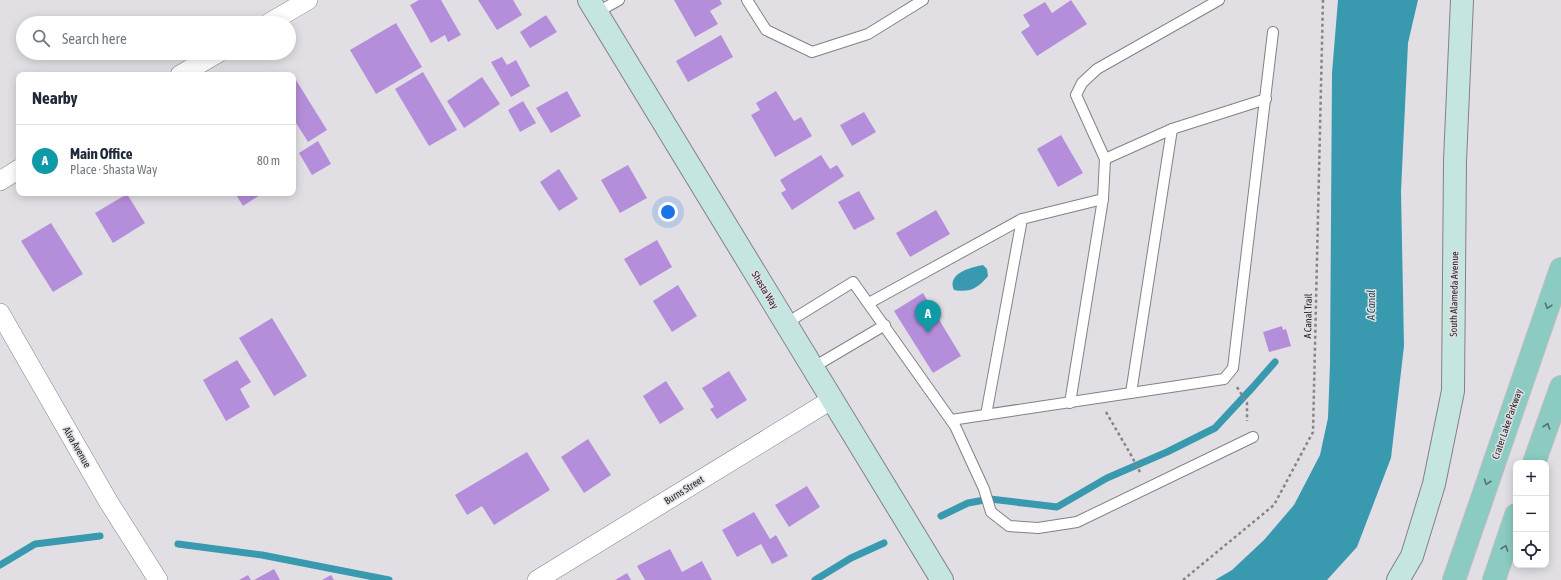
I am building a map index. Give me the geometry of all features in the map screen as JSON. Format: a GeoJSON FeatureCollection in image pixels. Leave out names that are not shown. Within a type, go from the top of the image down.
{"type":"FeatureCollection","features":[{"type":"Feature","properties":{"kind":"main road","name":"South Alameda Avenue"},"geometry":{"type":"LineString","coordinates":[[1398,580],[1412,556],[1434,484],[1453,391],[1455,161],[1462,0]]}},
{"type":"Feature","properties":{"kind":"main road","name":"Shasta Way"},"geometry":{"type":"LineString","coordinates":[[592,6],[942,580]]}},
{"type":"Feature","properties":{"kind":"main road","name":"Crater Lake Parkway"},"geometry":{"type":"LineString","coordinates":[[1454,580],[1561,269]]}},
{"type":"Feature","properties":{"kind":"main road"},"geometry":{"type":"LineString","coordinates":[[1535,460],[1561,387]]}},
{"type":"Feature","properties":{"kind":"main road"},"geometry":{"type":"LineString","coordinates":[[1494,580],[1513,524]]}},
{"type":"Feature","properties":{"kind":"street"},"geometry":{"type":"LineString","coordinates":[[281,16],[308,0]]}},
{"type":"Feature","properties":{"kind":"street"},"geometry":{"type":"LineString","coordinates":[[185,72],[206,60]]}},
{"type":"Feature","properties":{"kind":"street"},"geometry":{"type":"LineString","coordinates":[[0,181],[16,171]]}},
{"type":"Feature","properties":{"kind":"street","name":"Alva Avenue"},"geometry":{"type":"LineString","coordinates":[[0,313],[108,501],[158,580]]}},
{"type":"Feature","properties":{"kind":"street","name":"Burns Street"},"geometry":{"type":"LineString","coordinates":[[546,578],[831,400]]}},
{"type":"Feature","properties":{"kind":"lane"},"geometry":{"type":"LineString","coordinates":[[592,6],[618,0]]}},
{"type":"Feature","properties":{"kind":"lane"},"geometry":{"type":"LineString","coordinates":[[747,0],[766,30],[812,52],[868,34],[923,0]]}},
{"type":"Feature","properties":{"kind":"lane"},"geometry":{"type":"LineString","coordinates":[[1070,403],[1103,199],[1105,159],[1076,95],[1082,83],[1097,69],[1219,0]]}},
{"type":"Feature","properties":{"kind":"lane"},"geometry":{"type":"LineString","coordinates":[[951,420],[1224,379],[1233,368],[1273,32]]}},
{"type":"Feature","properties":{"kind":"lane"},"geometry":{"type":"LineString","coordinates":[[1105,159],[1172,129],[1266,99]]}},
{"type":"Feature","properties":{"kind":"lane"},"geometry":{"type":"LineString","coordinates":[[1131,393],[1172,129]]}},
{"type":"Feature","properties":{"kind":"lane"},"geometry":{"type":"LineString","coordinates":[[869,303],[1022,219],[1103,199]]}},
{"type":"Feature","properties":{"kind":"lane"},"geometry":{"type":"LineString","coordinates":[[986,415],[1022,219]]}},
{"type":"Feature","properties":{"kind":"lane"},"geometry":{"type":"LineString","coordinates":[[785,324],[853,282],[885,325],[955,426],[984,489],[991,512],[1009,526],[1038,528],[1077,522],[1254,437]]}},
{"type":"Feature","properties":{"kind":"lane"},"geometry":{"type":"LineString","coordinates":[[812,368],[885,325]]}},
{"type":"Feature","properties":{"kind":"path","name":"A Canal Trail"},"geometry":{"type":"LineString","coordinates":[[1183,580],[1274,505],[1313,432],[1323,0]]}},
{"type":"Feature","properties":{"kind":"path"},"geometry":{"type":"LineString","coordinates":[[1240,391],[1247,403]]}},
{"type":"Feature","properties":{"kind":"path"},"geometry":{"type":"LineString","coordinates":[[1098,398],[1131,455],[1140,474]]}},
{"type":"Feature","properties":{"kind":"water","name":"A Canal"},"geometry":{"type":"Polygon","coordinates":[[[1338,0],[1418,0],[1408,43],[1401,191],[1404,346],[1391,458],[1357,547],[1327,580],[1215,580],[1232,570],[1264,540],[1294,505],[1320,455],[1328,418],[1330,364],[1332,73],[1338,0]]]}},
{"type":"Feature","properties":{"kind":"water"},"geometry":{"type":"Polygon","coordinates":[[[983,265],[987,269],[988,276],[981,284],[973,289],[965,291],[954,290],[952,284],[956,276],[961,272],[983,265]]]}},
{"type":"Feature","properties":{"kind":"building"},"geometry":{"type":"Polygon","coordinates":[[[419,0],[441,0],[461,35],[448,42],[445,35],[431,43],[410,5],[419,0]]]}},
{"type":"Feature","properties":{"kind":"building"},"geometry":{"type":"Polygon","coordinates":[[[478,0],[513,0],[522,15],[497,30],[478,0]]]}},
{"type":"Feature","properties":{"kind":"building"},"geometry":{"type":"Polygon","coordinates":[[[674,0],[720,0],[722,4],[710,11],[718,24],[695,37],[674,0]]]}},
{"type":"Feature","properties":{"kind":"building"},"geometry":{"type":"Polygon","coordinates":[[[1071,0],[1087,24],[1037,56],[1021,32],[1030,26],[1023,15],[1045,2],[1052,13],[1071,0]]]}},
{"type":"Feature","properties":{"kind":"building"},"geometry":{"type":"Polygon","coordinates":[[[546,15],[557,32],[530,48],[520,32],[546,15]]]}},
{"type":"Feature","properties":{"kind":"building"},"geometry":{"type":"Polygon","coordinates":[[[396,23],[422,67],[376,94],[350,50],[396,23]]]}},
{"type":"Feature","properties":{"kind":"building"},"geometry":{"type":"Polygon","coordinates":[[[721,35],[733,57],[688,82],[676,61],[721,35]]]}},
{"type":"Feature","properties":{"kind":"building"},"geometry":{"type":"Polygon","coordinates":[[[502,57],[507,65],[516,60],[530,86],[511,97],[491,62],[502,57]]]}},
{"type":"Feature","properties":{"kind":"building"},"geometry":{"type":"Polygon","coordinates":[[[423,72],[457,130],[429,146],[395,89],[423,72]]]}},
{"type":"Feature","properties":{"kind":"building"},"geometry":{"type":"Polygon","coordinates":[[[482,77],[500,104],[464,128],[447,101],[482,77]]]}},
{"type":"Feature","properties":{"kind":"building"},"geometry":{"type":"Polygon","coordinates":[[[296,80],[327,130],[308,142],[296,123],[296,80]]]}},
{"type":"Feature","properties":{"kind":"building"},"geometry":{"type":"Polygon","coordinates":[[[567,91],[581,116],[551,133],[536,108],[567,91]]]}},
{"type":"Feature","properties":{"kind":"building"},"geometry":{"type":"Polygon","coordinates":[[[776,91],[794,121],[801,117],[812,136],[775,157],[751,115],[760,110],[756,103],[776,91]]]}},
{"type":"Feature","properties":{"kind":"building"},"geometry":{"type":"Polygon","coordinates":[[[523,101],[536,123],[520,132],[508,110],[523,101]]]}},
{"type":"Feature","properties":{"kind":"building"},"geometry":{"type":"Polygon","coordinates":[[[864,112],[876,132],[852,146],[840,125],[864,112]]]}},
{"type":"Feature","properties":{"kind":"building"},"geometry":{"type":"Polygon","coordinates":[[[1061,135],[1083,173],[1058,187],[1037,149],[1061,135]]]}},
{"type":"Feature","properties":{"kind":"building"},"geometry":{"type":"Polygon","coordinates":[[[318,141],[331,164],[312,175],[299,153],[318,141]]]}},
{"type":"Feature","properties":{"kind":"building"},"geometry":{"type":"Polygon","coordinates":[[[821,155],[830,169],[837,165],[844,176],[792,210],[781,193],[786,190],[780,180],[821,155]]]}},
{"type":"Feature","properties":{"kind":"building"},"geometry":{"type":"Polygon","coordinates":[[[628,165],[647,198],[620,213],[601,180],[628,165]]]}},
{"type":"Feature","properties":{"kind":"building"},"geometry":{"type":"Polygon","coordinates":[[[559,169],[578,199],[559,211],[540,182],[559,169]]]}},
{"type":"Feature","properties":{"kind":"building"},"geometry":{"type":"Polygon","coordinates":[[[859,191],[875,219],[854,230],[838,202],[859,191]]]}},
{"type":"Feature","properties":{"kind":"building"},"geometry":{"type":"Polygon","coordinates":[[[124,196],[128,196],[145,223],[113,243],[95,213],[124,196]]]}},
{"type":"Feature","properties":{"kind":"building"},"geometry":{"type":"Polygon","coordinates":[[[237,196],[258,196],[243,206],[237,196]]]}},
{"type":"Feature","properties":{"kind":"building"},"geometry":{"type":"Polygon","coordinates":[[[936,210],[950,234],[910,257],[896,233],[936,210]]]}},
{"type":"Feature","properties":{"kind":"building"},"geometry":{"type":"Polygon","coordinates":[[[51,223],[83,274],[53,292],[21,241],[51,223]]]}},
{"type":"Feature","properties":{"kind":"building"},"geometry":{"type":"Polygon","coordinates":[[[657,240],[672,267],[640,286],[624,259],[657,240]]]}},
{"type":"Feature","properties":{"kind":"building"},"geometry":{"type":"Polygon","coordinates":[[[678,285],[697,316],[672,332],[653,301],[678,285]]]}},
{"type":"Feature","properties":{"kind":"building"},"geometry":{"type":"Polygon","coordinates":[[[923,293],[961,356],[933,373],[894,311],[923,293]]]}},
{"type":"Feature","properties":{"kind":"building"},"geometry":{"type":"Polygon","coordinates":[[[272,318],[307,376],[274,396],[239,338],[272,318]]]}},
{"type":"Feature","properties":{"kind":"building"},"geometry":{"type":"Polygon","coordinates":[[[1282,326],[1283,330],[1286,329],[1291,346],[1269,352],[1263,332],[1282,326]]]}},
{"type":"Feature","properties":{"kind":"building"},"geometry":{"type":"Polygon","coordinates":[[[237,360],[251,382],[240,389],[250,407],[226,421],[203,380],[237,360]]]}},
{"type":"Feature","properties":{"kind":"building"},"geometry":{"type":"Polygon","coordinates":[[[729,371],[747,400],[717,419],[710,409],[714,407],[702,388],[729,371]]]}},
{"type":"Feature","properties":{"kind":"building"},"geometry":{"type":"Polygon","coordinates":[[[666,381],[684,409],[660,424],[643,396],[666,381]]]}},
{"type":"Feature","properties":{"kind":"building"},"geometry":{"type":"Polygon","coordinates":[[[588,439],[611,475],[584,493],[561,457],[588,439]]]}},
{"type":"Feature","properties":{"kind":"building"},"geometry":{"type":"Polygon","coordinates":[[[527,452],[550,490],[494,525],[482,506],[467,515],[455,495],[527,452]]]}},
{"type":"Feature","properties":{"kind":"building"},"geometry":{"type":"Polygon","coordinates":[[[807,486],[820,507],[789,527],[775,505],[807,486]]]}},
{"type":"Feature","properties":{"kind":"building"},"geometry":{"type":"Polygon","coordinates":[[[754,512],[770,539],[776,535],[788,556],[772,564],[761,544],[737,557],[722,530],[754,512]]]}},
{"type":"Feature","properties":{"kind":"building"},"geometry":{"type":"Polygon","coordinates":[[[670,549],[682,572],[702,561],[712,580],[645,580],[637,566],[670,549]]]}},
{"type":"Feature","properties":{"kind":"building"},"geometry":{"type":"Polygon","coordinates":[[[274,569],[280,580],[254,580],[274,569]]]}},
{"type":"Feature","properties":{"kind":"building"},"geometry":{"type":"Polygon","coordinates":[[[627,573],[631,580],[615,580],[627,573]]]}},
{"type":"Feature","properties":{"kind":"building"},"geometry":{"type":"Polygon","coordinates":[[[248,575],[251,580],[239,580],[248,575]]]}},
{"type":"Feature","properties":{"kind":"building"},"geometry":{"type":"Polygon","coordinates":[[[331,575],[334,580],[322,580],[331,575]]]}},
{"type":"Feature","properties":{"kind":"waterway"},"geometry":{"type":"LineString","coordinates":[[941,516],[968,503],[990,499],[1057,507],[1107,478],[1167,452],[1215,428],[1275,362]]}},
{"type":"Feature","properties":{"kind":"waterway"},"geometry":{"type":"LineString","coordinates":[[0,565],[35,544],[100,536]]}},
{"type":"Feature","properties":{"kind":"waterway"},"geometry":{"type":"LineString","coordinates":[[815,580],[851,558],[884,543]]}},
{"type":"Feature","properties":{"kind":"waterway"},"geometry":{"type":"LineString","coordinates":[[178,544],[262,555],[389,580]]}},
{"type":"Feature","properties":{"kind":"place","name":"Main Office"},"geometry":{"type":"Point","coordinates":[928,333]}}]}
